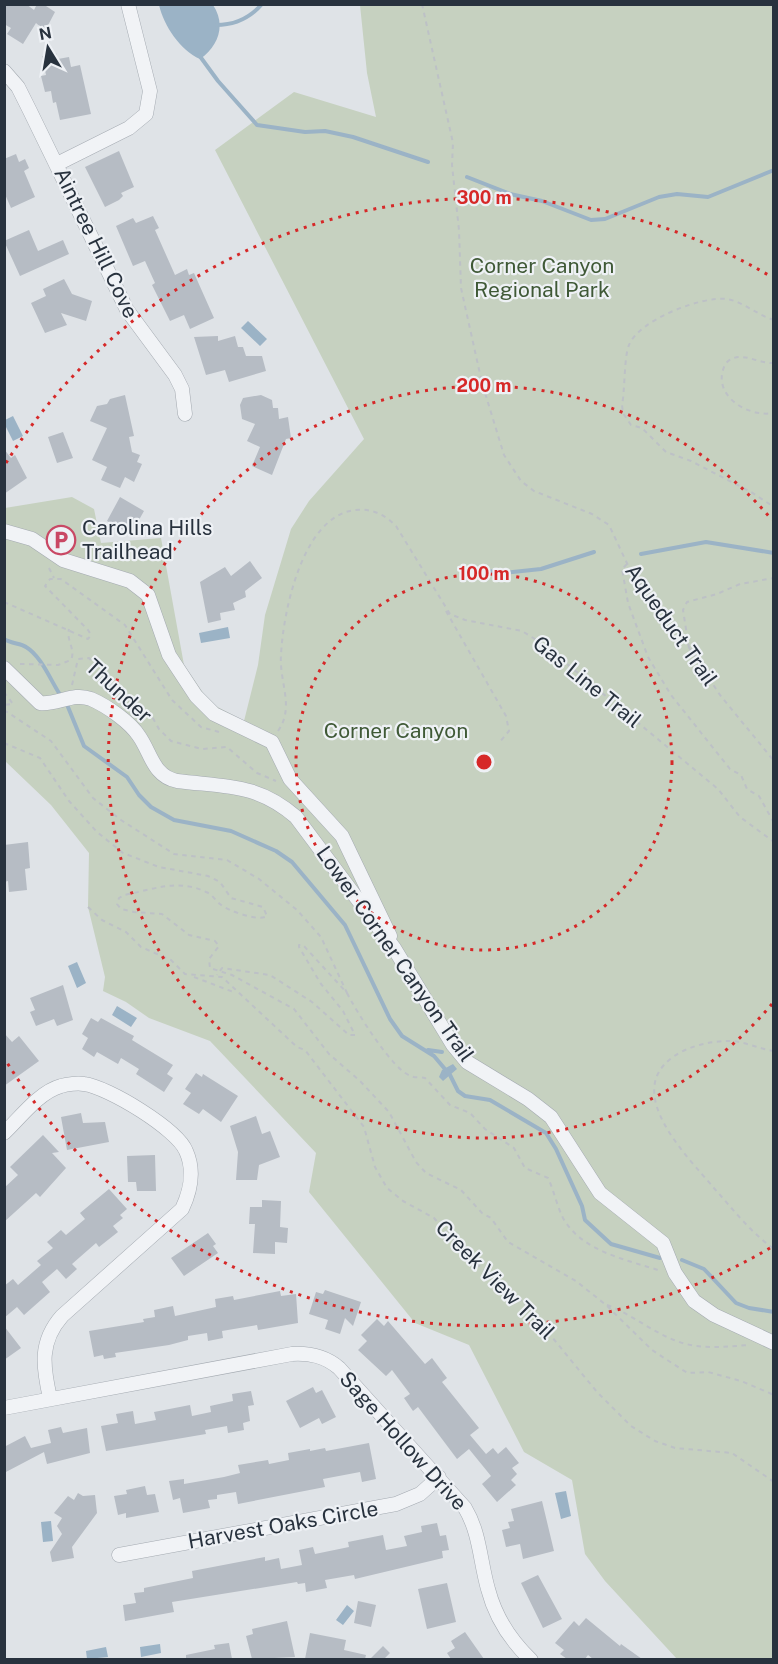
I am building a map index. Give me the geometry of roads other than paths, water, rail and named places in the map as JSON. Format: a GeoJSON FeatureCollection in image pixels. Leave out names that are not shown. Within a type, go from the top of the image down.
{"type":"FeatureCollection","features":[{"type":"Feature","properties":{"kind":"street"},"geometry":{"type":"LineString","coordinates":[[57,164],[129,128],[146,114],[150,91],[128,4]]}},
{"type":"Feature","properties":{"kind":"street","name":"Aintree Hill Cove"},"geometry":{"type":"LineString","coordinates":[[4,71],[18,87],[127,310],[175,375],[182,389],[185,414]]}},
{"type":"Feature","properties":{"kind":"street"},"geometry":{"type":"LineString","coordinates":[[4,531],[32,539],[63,560],[130,581],[142,588],[148,595],[169,655],[196,696],[214,714],[269,739],[290,778],[342,836],[380,911],[394,948]]}},
{"type":"Feature","properties":{"kind":"street","name":"Lower Corner Canyon Trail"},"geometry":{"type":"LineString","coordinates":[[4,668],[40,703],[77,697],[92,700],[125,722],[138,734],[154,766],[170,780],[248,789],[279,802],[317,841],[394,948],[463,1057],[478,1070],[545,1110],[559,1126],[600,1193],[663,1243],[675,1272],[687,1292],[703,1308],[769,1340]]}},
{"type":"Feature","properties":{"kind":"street"},"geometry":{"type":"LineString","coordinates":[[4,1133],[44,1095],[60,1086],[85,1084],[107,1092],[179,1138],[187,1152],[192,1171],[190,1192],[182,1209],[62,1316],[52,1328],[43,1358],[50,1398]]}},
{"type":"Feature","properties":{"kind":"street","name":"Sage Hollow Drive"},"geometry":{"type":"LineString","coordinates":[[4,1408],[292,1354],[309,1354],[325,1359],[339,1368],[439,1477],[470,1516],[478,1536],[492,1603],[507,1632],[531,1659]]}},
{"type":"Feature","properties":{"kind":"street","name":"Harvest Oaks Circle"},"geometry":{"type":"LineString","coordinates":[[119,1555],[396,1504],[420,1494],[439,1477]]}},
{"type":"Feature","properties":{"kind":"water"},"geometry":{"type":"Polygon","coordinates":[[[159,5],[213,5],[220,27],[216,41],[207,54],[200,59],[186,50],[169,29],[159,5]]]}},
{"type":"Feature","properties":{"kind":"water"},"geometry":{"type":"Polygon","coordinates":[[[248,321],[267,339],[260,346],[241,328],[248,321]]]}},
{"type":"Feature","properties":{"kind":"water"},"geometry":{"type":"Polygon","coordinates":[[[13,416],[23,436],[13,441],[4,423],[13,416]]]}},
{"type":"Feature","properties":{"kind":"water"},"geometry":{"type":"Polygon","coordinates":[[[228,627],[230,638],[201,643],[199,633],[228,627]]]}},
{"type":"Feature","properties":{"kind":"water"},"geometry":{"type":"Polygon","coordinates":[[[77,962],[86,983],[77,988],[68,966],[77,962]]]}},
{"type":"Feature","properties":{"kind":"water"},"geometry":{"type":"Polygon","coordinates":[[[117,1006],[137,1018],[131,1027],[112,1015],[117,1006]]]}},
{"type":"Feature","properties":{"kind":"water"},"geometry":{"type":"Polygon","coordinates":[[[453,1064],[457,1069],[443,1081],[439,1077],[442,1070],[453,1064]]]}},
{"type":"Feature","properties":{"kind":"water"},"geometry":{"type":"Polygon","coordinates":[[[566,1491],[571,1516],[561,1519],[555,1493],[566,1491]]]}},
{"type":"Feature","properties":{"kind":"water"},"geometry":{"type":"Polygon","coordinates":[[[51,1521],[53,1541],[43,1542],[41,1522],[51,1521]]]}},
{"type":"Feature","properties":{"kind":"water"},"geometry":{"type":"Polygon","coordinates":[[[347,1605],[354,1611],[343,1625],[336,1620],[347,1605]]]}},
{"type":"Feature","properties":{"kind":"water"},"geometry":{"type":"Polygon","coordinates":[[[160,1644],[161,1653],[141,1657],[140,1647],[160,1644]]]}},
{"type":"Feature","properties":{"kind":"water"},"geometry":{"type":"Polygon","coordinates":[[[106,1647],[108,1657],[87,1659],[86,1651],[106,1647]]]}},
{"type":"Feature","properties":{"kind":"waterway"},"geometry":{"type":"LineString","coordinates":[[216,25],[241,20],[262,4]]}},
{"type":"Feature","properties":{"kind":"waterway"},"geometry":{"type":"LineString","coordinates":[[199,55],[218,81],[257,125],[305,132],[325,131],[353,137],[428,162]]}},
{"type":"Feature","properties":{"kind":"waterway"},"geometry":{"type":"LineString","coordinates":[[467,177],[510,194],[542,201],[591,220],[605,219],[659,197],[677,194],[708,197],[774,170]]}},
{"type":"Feature","properties":{"kind":"waterway"},"geometry":{"type":"LineString","coordinates":[[641,554],[706,542],[774,553]]}},
{"type":"Feature","properties":{"kind":"waterway"},"geometry":{"type":"LineString","coordinates":[[488,571],[504,573],[541,569],[594,552]]}},
{"type":"Feature","properties":{"kind":"waterway"},"geometry":{"type":"LineString","coordinates":[[4,639],[31,651],[41,662],[59,693]]}},
{"type":"Feature","properties":{"kind":"waterway"},"geometry":{"type":"LineString","coordinates":[[68,707],[84,746],[127,777],[139,795],[151,807],[174,820],[231,831],[276,851],[292,862],[345,925],[390,1019],[402,1036],[434,1056],[450,1075],[458,1091],[465,1096],[490,1100],[546,1133],[556,1149],[582,1206],[585,1220],[611,1244],[660,1258]]}},
{"type":"Feature","properties":{"kind":"waterway"},"geometry":{"type":"LineString","coordinates":[[428,1050],[442,1052]]}},
{"type":"Feature","properties":{"kind":"waterway"},"geometry":{"type":"LineString","coordinates":[[682,1260],[704,1269],[736,1303],[749,1308],[774,1312]]}},
{"type":"Feature","properties":{"kind":"place","name":"Carolina Hills Trailhead"},"geometry":{"type":"Point","coordinates":[61,540]}},
{"type":"Feature","properties":{"kind":"park label","name":"Corner Canyon Regional Park"},"geometry":{"type":"Point","coordinates":[542,278]}},
{"type":"Feature","properties":{"kind":"park label","name":"Corner Canyon"},"geometry":{"type":"Point","coordinates":[396,731]}}]}
